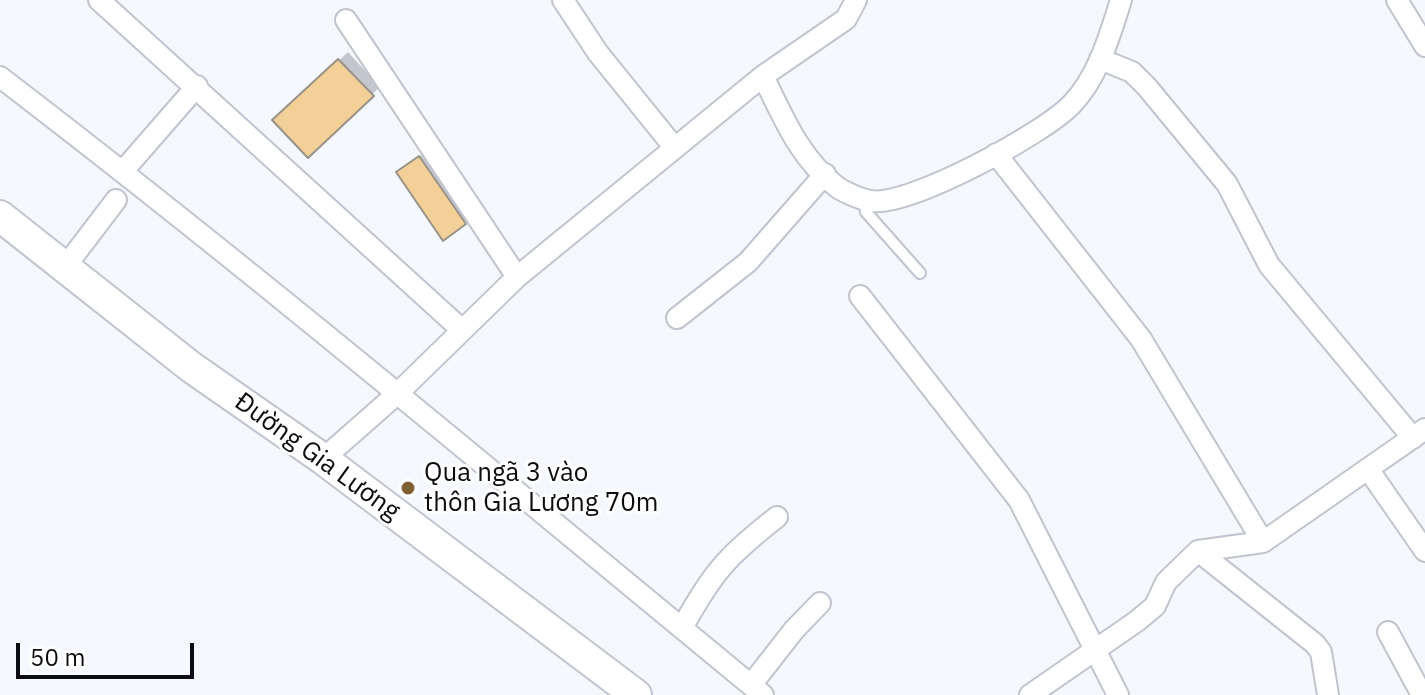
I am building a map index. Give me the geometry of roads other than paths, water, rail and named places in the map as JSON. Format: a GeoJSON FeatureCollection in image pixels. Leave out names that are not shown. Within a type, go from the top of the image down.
{"type":"FeatureCollection","features":[{"type":"Feature","properties":{"kind":"street"},"geometry":{"type":"LineString","coordinates":[[99,0],[462,330]]}},
{"type":"Feature","properties":{"kind":"street"},"geometry":{"type":"LineString","coordinates":[[563,0],[598,53],[674,147]]}},
{"type":"Feature","properties":{"kind":"street"},"geometry":{"type":"LineString","coordinates":[[323,459],[398,393],[517,277],[763,76],[846,19],[856,0]]}},
{"type":"Feature","properties":{"kind":"street"},"geometry":{"type":"LineString","coordinates":[[763,76],[799,149],[838,188],[872,201],[905,195],[978,166],[1072,104],[1100,59],[1121,0]]}},
{"type":"Feature","properties":{"kind":"street"},"geometry":{"type":"LineString","coordinates":[[1397,0],[1425,46]]}},
{"type":"Feature","properties":{"kind":"street"},"geometry":{"type":"LineString","coordinates":[[346,20],[517,277]]}},
{"type":"Feature","properties":{"kind":"street"},"geometry":{"type":"LineString","coordinates":[[1030,695],[1155,606],[1166,582],[1198,551],[1263,542],[1419,433],[1269,265],[1227,184],[1147,87],[1132,72],[1100,59]]}},
{"type":"Feature","properties":{"kind":"street"},"geometry":{"type":"LineString","coordinates":[[0,77],[123,171],[398,393],[757,690],[794,630],[820,603]]}},
{"type":"Feature","properties":{"kind":"street"},"geometry":{"type":"LineString","coordinates":[[123,171],[197,86]]}},
{"type":"Feature","properties":{"kind":"street"},"geometry":{"type":"LineString","coordinates":[[996,154],[1141,339],[1263,542]]}},
{"type":"Feature","properties":{"kind":"street"},"geometry":{"type":"LineString","coordinates":[[677,318],[748,262],[825,174]]}},
{"type":"Feature","properties":{"kind":"street"},"geometry":{"type":"LineString","coordinates":[[65,267],[116,200]]}},
{"type":"Feature","properties":{"kind":"street","name":"Đường Gia Lương"},"geometry":{"type":"LineString","coordinates":[[0,216],[191,367],[323,459],[636,695]]}},
{"type":"Feature","properties":{"kind":"street"},"geometry":{"type":"LineString","coordinates":[[860,296],[1019,500],[1118,695]]}},
{"type":"Feature","properties":{"kind":"street"},"geometry":{"type":"LineString","coordinates":[[1368,469],[1425,551]]}},
{"type":"Feature","properties":{"kind":"street"},"geometry":{"type":"LineString","coordinates":[[682,628],[711,577],[733,552],[777,517]]}},
{"type":"Feature","properties":{"kind":"street"},"geometry":{"type":"LineString","coordinates":[[1198,551],[1315,644],[1321,652],[1328,695]]}},
{"type":"Feature","properties":{"kind":"street"},"geometry":{"type":"LineString","coordinates":[[1388,632],[1422,695]]}},
{"type":"Feature","properties":{"kind":"lane"},"geometry":{"type":"LineString","coordinates":[[864,198],[866,212],[920,273]]}},
{"type":"Feature","properties":{"kind":"place","name":"Qua ngã 3 vào thôn Gia Lương 70m"},"geometry":{"type":"Point","coordinates":[408,488]}}]}
